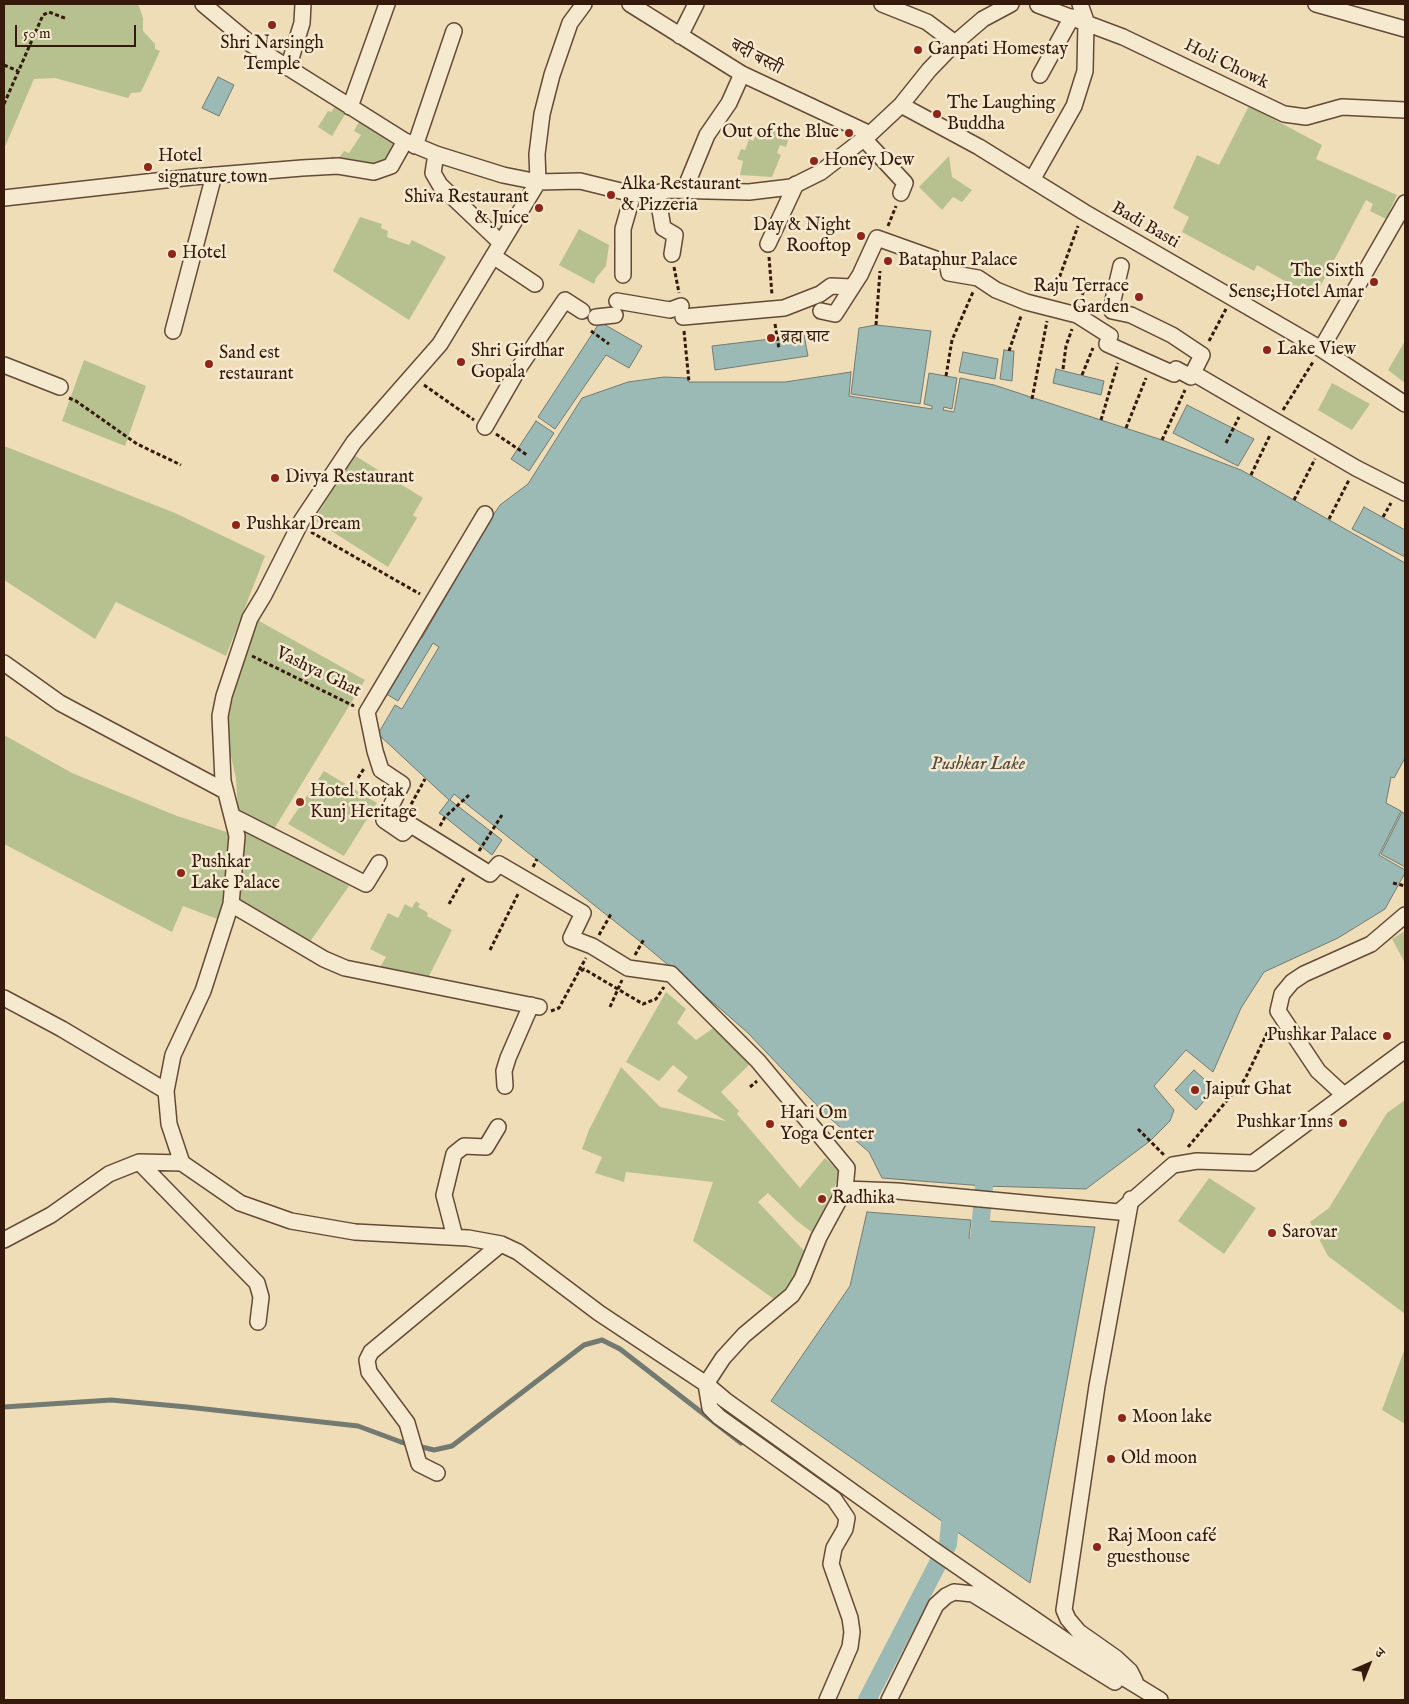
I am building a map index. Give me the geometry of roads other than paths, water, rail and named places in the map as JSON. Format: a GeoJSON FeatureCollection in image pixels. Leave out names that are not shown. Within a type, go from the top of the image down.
{"type":"FeatureCollection","features":[{"type":"Feature","properties":{"kind":"street"},"geometry":{"type":"LineString","coordinates":[[204,4],[252,45],[410,143],[436,154],[504,175],[538,182],[580,181],[633,194],[656,193],[668,190],[749,192],[796,184],[822,172],[867,137],[901,105],[929,70],[955,43],[983,19],[1006,6]]}},
{"type":"Feature","properties":{"kind":"street"},"geometry":{"type":"LineString","coordinates":[[288,68],[302,23],[303,4]]}},
{"type":"Feature","properties":{"kind":"street"},"geometry":{"type":"LineString","coordinates":[[350,107],[387,4]]}},
{"type":"Feature","properties":{"kind":"street"},"geometry":{"type":"LineString","coordinates":[[570,4],[570,23]]}},
{"type":"Feature","properties":{"kind":"street"},"geometry":{"type":"LineString","coordinates":[[182,1163],[169,1124],[166,1091],[173,1055],[203,991],[231,904],[237,836],[223,781],[220,716],[224,696],[250,618],[264,595],[299,526],[354,442],[440,344],[538,182],[537,154],[542,114],[552,75],[570,23],[584,4]]}},
{"type":"Feature","properties":{"kind":"street","name":"बदी बस्ती"},"geometry":{"type":"LineString","coordinates":[[630,4],[742,74],[867,137]]}},
{"type":"Feature","properties":{"kind":"street"},"geometry":{"type":"LineString","coordinates":[[680,36],[696,4]]}},
{"type":"Feature","properties":{"kind":"street"},"geometry":{"type":"LineString","coordinates":[[882,4],[928,22],[955,43]]}},
{"type":"Feature","properties":{"kind":"street","name":"Holi Chowk"},"geometry":{"type":"LineString","coordinates":[[1034,4],[1079,14],[1284,114],[1306,117],[1342,107],[1405,110]]}},
{"type":"Feature","properties":{"kind":"street"},"geometry":{"type":"LineString","coordinates":[[1316,4],[1405,29]]}},
{"type":"Feature","properties":{"kind":"street"},"geometry":{"type":"LineString","coordinates":[[1040,75],[1079,14]]}},
{"type":"Feature","properties":{"kind":"street"},"geometry":{"type":"LineString","coordinates":[[1032,180],[1074,106],[1085,71],[1079,14]]}},
{"type":"Feature","properties":{"kind":"street"},"geometry":{"type":"LineString","coordinates":[[4,198],[214,175],[338,166],[374,172],[391,166],[410,143],[454,32]]}},
{"type":"Feature","properties":{"kind":"street"},"geometry":{"type":"LineString","coordinates":[[684,191],[708,135],[729,103],[742,74]]}},
{"type":"Feature","properties":{"kind":"street","name":"Badi Basti"},"geometry":{"type":"LineString","coordinates":[[901,105],[979,147],[1321,349],[1405,404]]}},
{"type":"Feature","properties":{"kind":"street"},"geometry":{"type":"LineString","coordinates":[[867,137],[905,183],[901,193]]}},
{"type":"Feature","properties":{"kind":"street"},"geometry":{"type":"LineString","coordinates":[[436,154],[433,173],[440,185],[497,250],[535,284]]}},
{"type":"Feature","properties":{"kind":"street"},"geometry":{"type":"LineString","coordinates":[[172,331],[214,175]]}},
{"type":"Feature","properties":{"kind":"street"},"geometry":{"type":"LineString","coordinates":[[768,244],[796,184]]}},
{"type":"Feature","properties":{"kind":"street"},"geometry":{"type":"LineString","coordinates":[[656,193],[662,228],[675,235],[672,254]]}},
{"type":"Feature","properties":{"kind":"street"},"geometry":{"type":"LineString","coordinates":[[623,275],[623,229],[633,194]]}},
{"type":"Feature","properties":{"kind":"street"},"geometry":{"type":"LineString","coordinates":[[1321,349],[1405,203]]}},
{"type":"Feature","properties":{"kind":"street"},"geometry":{"type":"LineString","coordinates":[[821,311],[836,314],[860,274],[877,238],[947,263],[949,273],[978,278],[996,290],[1026,302],[1077,315],[1110,336],[1106,344],[1174,374],[1176,369],[1191,377]]}},
{"type":"Feature","properties":{"kind":"street"},"geometry":{"type":"LineString","coordinates":[[1121,266],[1113,305],[1172,335],[1202,355],[1193,374],[1320,448],[1405,493]]}},
{"type":"Feature","properties":{"kind":"street"},"geometry":{"type":"LineString","coordinates":[[596,317],[616,308],[682,312],[784,308],[820,294],[831,286],[851,287]]}},
{"type":"Feature","properties":{"kind":"street"},"geometry":{"type":"LineString","coordinates":[[484,427],[520,366],[565,300],[582,311]]}},
{"type":"Feature","properties":{"kind":"street"},"geometry":{"type":"LineString","coordinates":[[4,365],[60,387]]}},
{"type":"Feature","properties":{"kind":"street"},"geometry":{"type":"LineString","coordinates":[[485,514],[367,712],[374,751],[381,770],[402,784],[384,820],[403,833],[411,825],[490,874],[499,864],[583,913],[571,938],[592,946],[628,968],[671,974],[758,1061],[846,1168],[850,1190],[819,1237],[802,1279],[792,1295],[744,1335],[723,1358],[706,1384],[710,1408],[719,1417],[834,1499],[847,1518],[845,1529],[834,1548],[831,1564],[850,1618],[852,1632],[850,1647],[827,1700]]}},
{"type":"Feature","properties":{"kind":"street"},"geometry":{"type":"LineString","coordinates":[[4,663],[60,703],[226,791]]}},
{"type":"Feature","properties":{"kind":"street"},"geometry":{"type":"LineString","coordinates":[[232,816],[366,884],[379,863]]}},
{"type":"Feature","properties":{"kind":"street"},"geometry":{"type":"LineString","coordinates":[[231,904],[324,959],[345,968],[535,1006],[508,1058],[504,1071],[505,1086]]}},
{"type":"Feature","properties":{"kind":"street"},"geometry":{"type":"LineString","coordinates":[[1344,1095],[1318,1071],[1278,1011],[1282,994],[1292,982],[1304,974],[1371,944],[1405,915]]}},
{"type":"Feature","properties":{"kind":"street"},"geometry":{"type":"LineString","coordinates":[[4,998],[62,1029],[166,1091]]}},
{"type":"Feature","properties":{"kind":"street"},"geometry":{"type":"LineString","coordinates":[[850,1190],[897,1191],[1118,1212],[1173,1165],[1197,1161],[1253,1163],[1405,1050]]}},
{"type":"Feature","properties":{"kind":"street"},"geometry":{"type":"LineString","coordinates":[[455,1237],[444,1196],[454,1154],[464,1146],[486,1147],[498,1127]]}},
{"type":"Feature","properties":{"kind":"street"},"geometry":{"type":"LineString","coordinates":[[139,1162],[257,1282],[261,1297],[258,1322]]}},
{"type":"Feature","properties":{"kind":"street"},"geometry":{"type":"LineString","coordinates":[[4,1240],[50,1215],[109,1174],[139,1162],[182,1163],[240,1203],[291,1221],[355,1232],[455,1237],[501,1244],[518,1252],[599,1312],[706,1384],[725,1400],[934,1550],[1140,1689],[1160,1700]]}},
{"type":"Feature","properties":{"kind":"street"},"geometry":{"type":"LineString","coordinates":[[1131,1199],[1097,1386],[1064,1610],[1068,1619],[1079,1632],[1116,1658],[1130,1671],[1140,1689]]}},
{"type":"Feature","properties":{"kind":"street"},"geometry":{"type":"LineString","coordinates":[[437,1473],[423,1468],[416,1459],[407,1423],[369,1372],[367,1360],[371,1352],[501,1244]]}},
{"type":"Feature","properties":{"kind":"street"},"geometry":{"type":"LineString","coordinates":[[889,1700],[936,1605],[946,1596],[962,1592],[973,1594],[1096,1672],[1155,1700]]}},
{"type":"Feature","properties":{"kind":"water"},"geometry":{"type":"Polygon","coordinates":[[[218,77],[234,85],[219,116],[202,108],[218,77]]]}},
{"type":"Feature","properties":{"kind":"water"},"geometry":{"type":"Polygon","coordinates":[[[600,322],[642,346],[629,368],[606,355],[555,429],[538,417],[600,322]]]}},
{"type":"Feature","properties":{"kind":"water"},"geometry":{"type":"Polygon","coordinates":[[[876,325],[931,331],[920,404],[851,394],[859,328],[876,325]]]}},
{"type":"Feature","properties":{"kind":"water"},"geometry":{"type":"Polygon","coordinates":[[[804,335],[808,356],[715,370],[712,346],[804,335]]]}},
{"type":"Feature","properties":{"kind":"water"},"geometry":{"type":"Polygon","coordinates":[[[1004,350],[1014,351],[1012,381],[1000,379],[1004,350]]]}},
{"type":"Feature","properties":{"kind":"water"},"geometry":{"type":"Polygon","coordinates":[[[963,352],[998,359],[995,379],[959,372],[963,352]]]}},
{"type":"Feature","properties":{"kind":"water"},"geometry":{"type":"Polygon","coordinates":[[[1056,369],[1104,381],[1101,395],[1053,383],[1056,369]]]}},
{"type":"Feature","properties":{"kind":"water","name":"Pushkar Lake"},"geometry":{"type":"Polygon","coordinates":[[[851,372],[849,396],[932,409],[932,406],[924,404],[929,373],[957,378],[952,409],[944,407],[943,410],[954,412],[960,378],[994,385],[1162,440],[1241,470],[1405,563],[1405,758],[1394,778],[1391,777],[1386,803],[1401,811],[1379,855],[1405,870],[1405,873],[1385,909],[1338,938],[1264,972],[1241,1008],[1213,1072],[1186,1050],[1154,1086],[1174,1110],[1170,1121],[1150,1141],[1086,1189],[984,1186],[882,1178],[869,1152],[825,1114],[748,1033],[642,943],[454,794],[450,800],[502,840],[492,855],[439,813],[449,800],[378,734],[395,705],[402,709],[439,647],[433,643],[398,701],[383,692],[416,635],[422,638],[500,505],[528,484],[582,398],[628,382],[664,377],[687,378],[689,382],[785,382],[851,372]]]}},
{"type":"Feature","properties":{"kind":"water"},"geometry":{"type":"Polygon","coordinates":[[[1187,405],[1254,439],[1238,466],[1173,433],[1187,405]]]}},
{"type":"Feature","properties":{"kind":"water"},"geometry":{"type":"Polygon","coordinates":[[[536,421],[554,433],[529,471],[511,459],[536,421]]]}},
{"type":"Feature","properties":{"kind":"water"},"geometry":{"type":"Polygon","coordinates":[[[1364,507],[1405,530],[1405,557],[1352,529],[1364,507]]]}},
{"type":"Feature","properties":{"kind":"water"},"geometry":{"type":"Polygon","coordinates":[[[1402,812],[1405,814],[1405,867],[1381,854],[1402,812]]]}},
{"type":"Feature","properties":{"kind":"water","name":"Jaipur Ghat"},"geometry":{"type":"Polygon","coordinates":[[[1194,1070],[1215,1089],[1196,1110],[1175,1090],[1194,1070]]]}},
{"type":"Feature","properties":{"kind":"water"},"geometry":{"type":"Polygon","coordinates":[[[867,1212],[971,1220],[969,1238],[983,1242],[987,1221],[1095,1227],[1030,1583],[771,1401],[850,1286],[867,1212]]]}},
{"type":"Feature","properties":{"kind":"waterway"},"geometry":{"type":"LineString","coordinates":[[977,1263],[984,1186]]}},
{"type":"Feature","properties":{"kind":"waterway"},"geometry":{"type":"LineString","coordinates":[[4,1407],[111,1400],[187,1407],[358,1426],[401,1442],[434,1450],[452,1446],[584,1345],[602,1340],[620,1349],[741,1443]]}},
{"type":"Feature","properties":{"kind":"waterway"},"geometry":{"type":"LineString","coordinates":[[867,1700],[948,1544],[952,1503]]}},
{"type":"Feature","properties":{"kind":"place","name":"Shri Narsingh Temple"},"geometry":{"type":"Point","coordinates":[272,25]}},
{"type":"Feature","properties":{"kind":"place","name":"Ganpati Homestay"},"geometry":{"type":"Point","coordinates":[918,50]}},
{"type":"Feature","properties":{"kind":"place","name":"The Laughing Buddha"},"geometry":{"type":"Point","coordinates":[937,114]}},
{"type":"Feature","properties":{"kind":"place","name":"Out of the Blue"},"geometry":{"type":"Point","coordinates":[849,133]}},
{"type":"Feature","properties":{"kind":"place","name":"Honey Dew"},"geometry":{"type":"Point","coordinates":[814,161]}},
{"type":"Feature","properties":{"kind":"place","name":"Hotel signature town"},"geometry":{"type":"Point","coordinates":[148,167]}},
{"type":"Feature","properties":{"kind":"place","name":"Alka Restaurant & Pizzeria"},"geometry":{"type":"Point","coordinates":[611,195]}},
{"type":"Feature","properties":{"kind":"place","name":"Shiva Restaurant & Juice"},"geometry":{"type":"Point","coordinates":[539,208]}},
{"type":"Feature","properties":{"kind":"place","name":"Day & Night Rooftop"},"geometry":{"type":"Point","coordinates":[861,236]}},
{"type":"Feature","properties":{"kind":"place","name":"Hotel"},"geometry":{"type":"Point","coordinates":[172,254]}},
{"type":"Feature","properties":{"kind":"place","name":"Bataphur Palace"},"geometry":{"type":"Point","coordinates":[888,261]}},
{"type":"Feature","properties":{"kind":"place","name":"The Sixth Sense;Hotel Amar"},"geometry":{"type":"Point","coordinates":[1374,282]}},
{"type":"Feature","properties":{"kind":"place","name":"Raju Terrace Garden"},"geometry":{"type":"Point","coordinates":[1139,297]}},
{"type":"Feature","properties":{"kind":"place","name":"ब्रह्म घाट"},"geometry":{"type":"Point","coordinates":[771,338]}},
{"type":"Feature","properties":{"kind":"place","name":"Lake View"},"geometry":{"type":"Point","coordinates":[1267,350]}},
{"type":"Feature","properties":{"kind":"place","name":"Shri Girdhar Gopala"},"geometry":{"type":"Point","coordinates":[461,362]}},
{"type":"Feature","properties":{"kind":"place","name":"Sand est restaurant"},"geometry":{"type":"Point","coordinates":[209,364]}},
{"type":"Feature","properties":{"kind":"place","name":"Divya Restaurant"},"geometry":{"type":"Point","coordinates":[275,478]}},
{"type":"Feature","properties":{"kind":"place","name":"Pushkar Dream"},"geometry":{"type":"Point","coordinates":[236,525]}},
{"type":"Feature","properties":{"kind":"place","name":"Hotel Kotak Kunj Heritage"},"geometry":{"type":"Point","coordinates":[300,802]}},
{"type":"Feature","properties":{"kind":"place","name":"Pushkar Lake Palace"},"geometry":{"type":"Point","coordinates":[181,873]}},
{"type":"Feature","properties":{"kind":"place","name":"Pushkar Palace"},"geometry":{"type":"Point","coordinates":[1387,1036]}},
{"type":"Feature","properties":{"kind":"place","name":"Jaipur Ghat"},"geometry":{"type":"Point","coordinates":[1195,1090]}},
{"type":"Feature","properties":{"kind":"place","name":"Pushkar Inns"},"geometry":{"type":"Point","coordinates":[1343,1123]}},
{"type":"Feature","properties":{"kind":"place","name":"Hari Om Yoga Center"},"geometry":{"type":"Point","coordinates":[770,1124]}},
{"type":"Feature","properties":{"kind":"place","name":"Radhika"},"geometry":{"type":"Point","coordinates":[822,1199]}},
{"type":"Feature","properties":{"kind":"place","name":"Sarovar"},"geometry":{"type":"Point","coordinates":[1272,1233]}},
{"type":"Feature","properties":{"kind":"place","name":"Moon lake"},"geometry":{"type":"Point","coordinates":[1122,1418]}},
{"type":"Feature","properties":{"kind":"place","name":"Old moon"},"geometry":{"type":"Point","coordinates":[1111,1459]}},
{"type":"Feature","properties":{"kind":"place","name":"Raj Moon café guesthouse"},"geometry":{"type":"Point","coordinates":[1097,1547]}}]}
